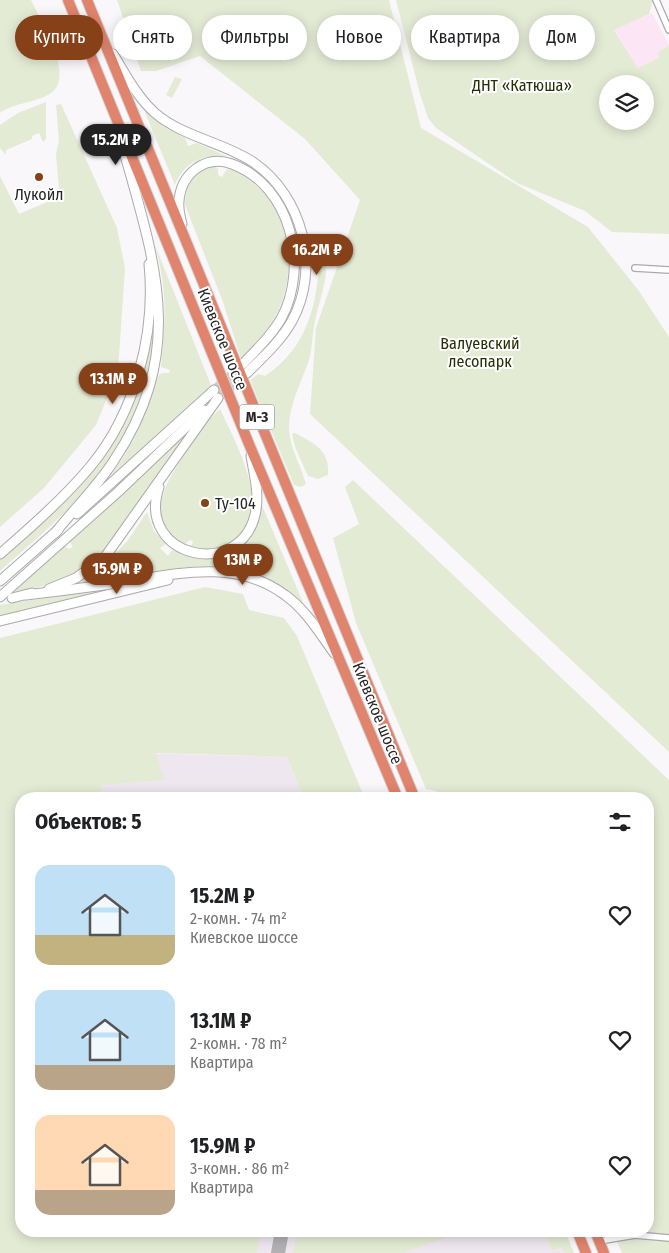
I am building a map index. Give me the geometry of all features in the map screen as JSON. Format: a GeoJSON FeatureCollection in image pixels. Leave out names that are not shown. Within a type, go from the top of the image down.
{"type":"FeatureCollection","features":[{"type":"Feature","properties":{"kind":"highway","name":"Киевское шоссе"},"geometry":{"type":"LineString","coordinates":[[68,0],[249,444],[395,792]]}},
{"type":"Feature","properties":{"kind":"highway","name":"Киевское шоссе"},"geometry":{"type":"LineString","coordinates":[[87,0],[93,15]]}},
{"type":"Feature","properties":{"kind":"highway","name":"Киевское шоссе"},"geometry":{"type":"LineString","coordinates":[[103,40],[185,244],[412,792]]}},
{"type":"Feature","properties":{"kind":"highway"},"geometry":{"type":"LineString","coordinates":[[579,1237],[586,1253]]}},
{"type":"Feature","properties":{"kind":"highway"},"geometry":{"type":"LineString","coordinates":[[597,1237],[604,1253]]}},
{"type":"Feature","properties":{"kind":"main road"},"geometry":{"type":"LineString","coordinates":[[103,38],[138,94],[155,112],[178,127],[229,149],[252,162],[275,182],[294,211],[302,232],[306,257],[301,298],[292,321],[280,339],[245,369],[277,324],[290,297],[294,270],[294,253],[289,229],[281,210],[265,187],[244,170],[224,161],[204,163],[191,172],[181,191],[179,206],[185,244]]}},
{"type":"Feature","properties":{"kind":"main road"},"geometry":{"type":"LineString","coordinates":[[55,533],[105,474],[120,450],[140,413],[151,380],[158,346],[159,302],[155,266],[111,105]]}},
{"type":"Feature","properties":{"kind":"main road"},"geometry":{"type":"LineString","coordinates":[[0,554],[49,511],[90,466],[118,423],[140,364],[147,332],[150,274],[144,221]]}},
{"type":"Feature","properties":{"kind":"main road"},"geometry":{"type":"LineString","coordinates":[[0,582],[216,394]]}},
{"type":"Feature","properties":{"kind":"main road"},"geometry":{"type":"LineString","coordinates":[[26,595],[67,582],[105,557],[162,477],[216,394]]}},
{"type":"Feature","properties":{"kind":"main road"},"geometry":{"type":"LineString","coordinates":[[0,597],[118,492],[216,394]]}},
{"type":"Feature","properties":{"kind":"main road"},"geometry":{"type":"LineString","coordinates":[[162,477],[156,496],[155,510],[158,523],[165,535],[175,545],[192,553],[210,554],[223,551],[244,537],[254,517],[257,493],[249,444]]}},
{"type":"Feature","properties":{"kind":"main road"},"geometry":{"type":"LineString","coordinates":[[0,574],[28,556]]}},
{"type":"Feature","properties":{"kind":"main road"},"geometry":{"type":"LineString","coordinates":[[0,621],[205,571]]}},
{"type":"Feature","properties":{"kind":"main road"},"geometry":{"type":"LineString","coordinates":[[12,598],[205,571],[245,575],[263,581],[283,593],[303,611],[343,667]]}},
{"type":"Feature","properties":{"kind":"street"},"geometry":{"type":"LineString","coordinates":[[656,0],[669,30]]}},
{"type":"Feature","properties":{"kind":"street"},"geometry":{"type":"LineString","coordinates":[[635,268],[669,270]]}},
{"type":"Feature","properties":{"kind":"street"},"geometry":{"type":"LineString","coordinates":[[654,1237],[669,1238]]}},
{"type":"Feature","properties":{"kind":"shaded area"},"geometry":{"type":"Polygon","coordinates":[[[652,13],[669,45],[658,52],[659,58],[638,68],[614,29],[652,13]]]}},
{"type":"Feature","properties":{"kind":"shaded area"},"geometry":{"type":"Polygon","coordinates":[[[104,752],[287,757],[301,792],[15,792],[15,1237],[546,1237],[551,1251],[563,1248],[565,1253],[0,1253],[0,756],[104,752]]]}},
{"type":"Feature","properties":{"kind":"green space"},"geometry":{"type":"Polygon","coordinates":[[[0,0],[31,0],[38,15],[15,15],[15,60],[57,60],[60,74],[58,85],[51,93],[39,99],[6,109],[0,113],[0,0]]]}},
{"type":"Feature","properties":{"kind":"green space","name":"Валуевский лесопарк"},"geometry":{"type":"Polygon","coordinates":[[[117,0],[389,0],[393,15],[317,15],[317,60],[401,60],[401,48],[421,128],[588,227],[639,291],[669,337],[669,752],[310,414],[316,328],[360,200],[305,139],[205,60],[307,60],[307,15],[202,15],[202,58],[200,56],[192,59],[192,15],[122,15],[117,0]]]}},
{"type":"Feature","properties":{"kind":"green space","name":"ДНТ «Катюша»"},"geometry":{"type":"Polygon","coordinates":[[[396,0],[653,0],[649,14],[614,30],[638,68],[659,58],[658,52],[669,45],[669,234],[612,232],[585,211],[517,183],[436,128],[428,118],[411,60],[519,60],[519,15],[411,15],[411,59],[396,0]]]}},
{"type":"Feature","properties":{"kind":"green space","name":"Валуевский лесопарк"},"geometry":{"type":"Polygon","coordinates":[[[137,60],[188,60],[156,71],[141,71],[137,60]]]}},
{"type":"Feature","properties":{"kind":"green space"},"geometry":{"type":"Polygon","coordinates":[[[175,77],[182,79],[172,98],[166,95],[175,77]]]}},
{"type":"Feature","properties":{"kind":"green space"},"geometry":{"type":"Polygon","coordinates":[[[46,102],[46,139],[43,142],[39,133],[32,136],[32,139],[6,150],[6,155],[0,148],[0,125],[18,113],[46,102]]]}},
{"type":"Feature","properties":{"kind":"green space"},"geometry":{"type":"Polygon","coordinates":[[[61,104],[117,228],[125,268],[118,371],[96,425],[44,488],[0,527],[0,176],[19,214],[54,199],[59,189],[56,154],[59,141],[56,105],[61,104]]]}},
{"type":"Feature","properties":{"kind":"green space"},"geometry":{"type":"Polygon","coordinates":[[[144,110],[166,128],[185,138],[188,146],[197,143],[226,156],[202,158],[183,171],[175,185],[144,110]]]}},
{"type":"Feature","properties":{"kind":"green space"},"geometry":{"type":"Polygon","coordinates":[[[215,166],[218,169],[218,175],[222,177],[227,169],[232,170],[246,177],[262,191],[273,204],[286,235],[289,269],[282,302],[268,328],[241,359],[223,302],[185,205],[185,198],[192,179],[201,171],[215,166]]]}},
{"type":"Feature","properties":{"kind":"green space"},"geometry":{"type":"Polygon","coordinates":[[[319,241],[322,241],[325,251],[326,272],[314,326],[310,356],[294,400],[289,425],[293,447],[306,484],[301,487],[294,485],[250,380],[258,374],[265,376],[281,363],[303,333],[315,298],[318,280],[319,241]]]}},
{"type":"Feature","properties":{"kind":"green space"},"geometry":{"type":"Polygon","coordinates":[[[155,245],[211,385],[110,477],[139,429],[150,403],[158,376],[162,373],[169,373],[170,370],[161,367],[164,335],[164,292],[155,245]]]}},
{"type":"Feature","properties":{"kind":"green space"},"geometry":{"type":"Polygon","coordinates":[[[153,292],[155,336],[147,381],[135,414],[120,445],[80,497],[0,571],[0,559],[60,504],[123,422],[153,292]]]}},
{"type":"Feature","properties":{"kind":"green space"},"geometry":{"type":"Polygon","coordinates":[[[220,409],[250,481],[253,500],[251,518],[243,533],[228,545],[200,550],[191,547],[193,541],[190,540],[184,545],[171,535],[163,525],[160,514],[161,502],[170,478],[196,436],[220,409]]]}},
{"type":"Feature","properties":{"kind":"green space"},"geometry":{"type":"Polygon","coordinates":[[[188,431],[123,528],[92,561],[69,577],[45,586],[11,592],[64,545],[69,549],[73,547],[69,541],[188,431]]]}},
{"type":"Feature","properties":{"kind":"green space"},"geometry":{"type":"Polygon","coordinates":[[[295,433],[315,445],[324,454],[328,466],[328,475],[318,479],[308,476],[295,447],[292,434],[295,433]]]}},
{"type":"Feature","properties":{"kind":"green space"},"geometry":{"type":"Polygon","coordinates":[[[353,480],[669,780],[669,1253],[622,1253],[615,1237],[654,1237],[654,792],[436,792],[426,789],[356,623],[333,538],[359,524],[345,487],[353,480]]]}},
{"type":"Feature","properties":{"kind":"green space"},"geometry":{"type":"Polygon","coordinates":[[[261,503],[305,607],[284,588],[262,575],[238,568],[190,567],[74,585],[103,567],[128,540],[147,512],[154,531],[166,544],[160,548],[168,556],[172,550],[202,558],[232,553],[245,560],[256,558],[255,555],[243,555],[239,550],[257,525],[261,503]]]}},
{"type":"Feature","properties":{"kind":"green space"},"geometry":{"type":"Polygon","coordinates":[[[132,584],[0,618],[0,605],[132,584]]]}},
{"type":"Feature","properties":{"kind":"green space"},"geometry":{"type":"Polygon","coordinates":[[[205,587],[243,594],[249,610],[284,618],[297,636],[362,792],[301,792],[287,757],[156,753],[164,780],[100,785],[102,792],[15,792],[15,1237],[260,1237],[257,1253],[0,1253],[0,638],[205,587]]]}},
{"type":"Feature","properties":{"kind":"green space"},"geometry":{"type":"Polygon","coordinates":[[[296,1237],[446,1237],[404,1253],[293,1253],[296,1237]]]}},
{"type":"Feature","properties":{"kind":"green space"},"geometry":{"type":"Polygon","coordinates":[[[546,1237],[567,1237],[574,1253],[565,1253],[562,1248],[551,1251],[546,1237]]]}},
{"type":"Feature","properties":{"kind":"taxiway"},"geometry":{"type":"LineString","coordinates":[[278,1253],[281,1237]]}},
{"type":"Feature","properties":{"kind":"tunnel"},"geometry":{"type":"LineString","coordinates":[[214,390],[243,364]]}},
{"type":"Feature","properties":{"kind":"tunnel"},"geometry":{"type":"LineString","coordinates":[[218,398],[246,374]]}},
{"type":"Feature","properties":{"kind":"place","name":"Лукойл"},"geometry":{"type":"Point","coordinates":[39,177]}},
{"type":"Feature","properties":{"kind":"place","name":"Ту-104"},"geometry":{"type":"Point","coordinates":[205,503]}}]}
